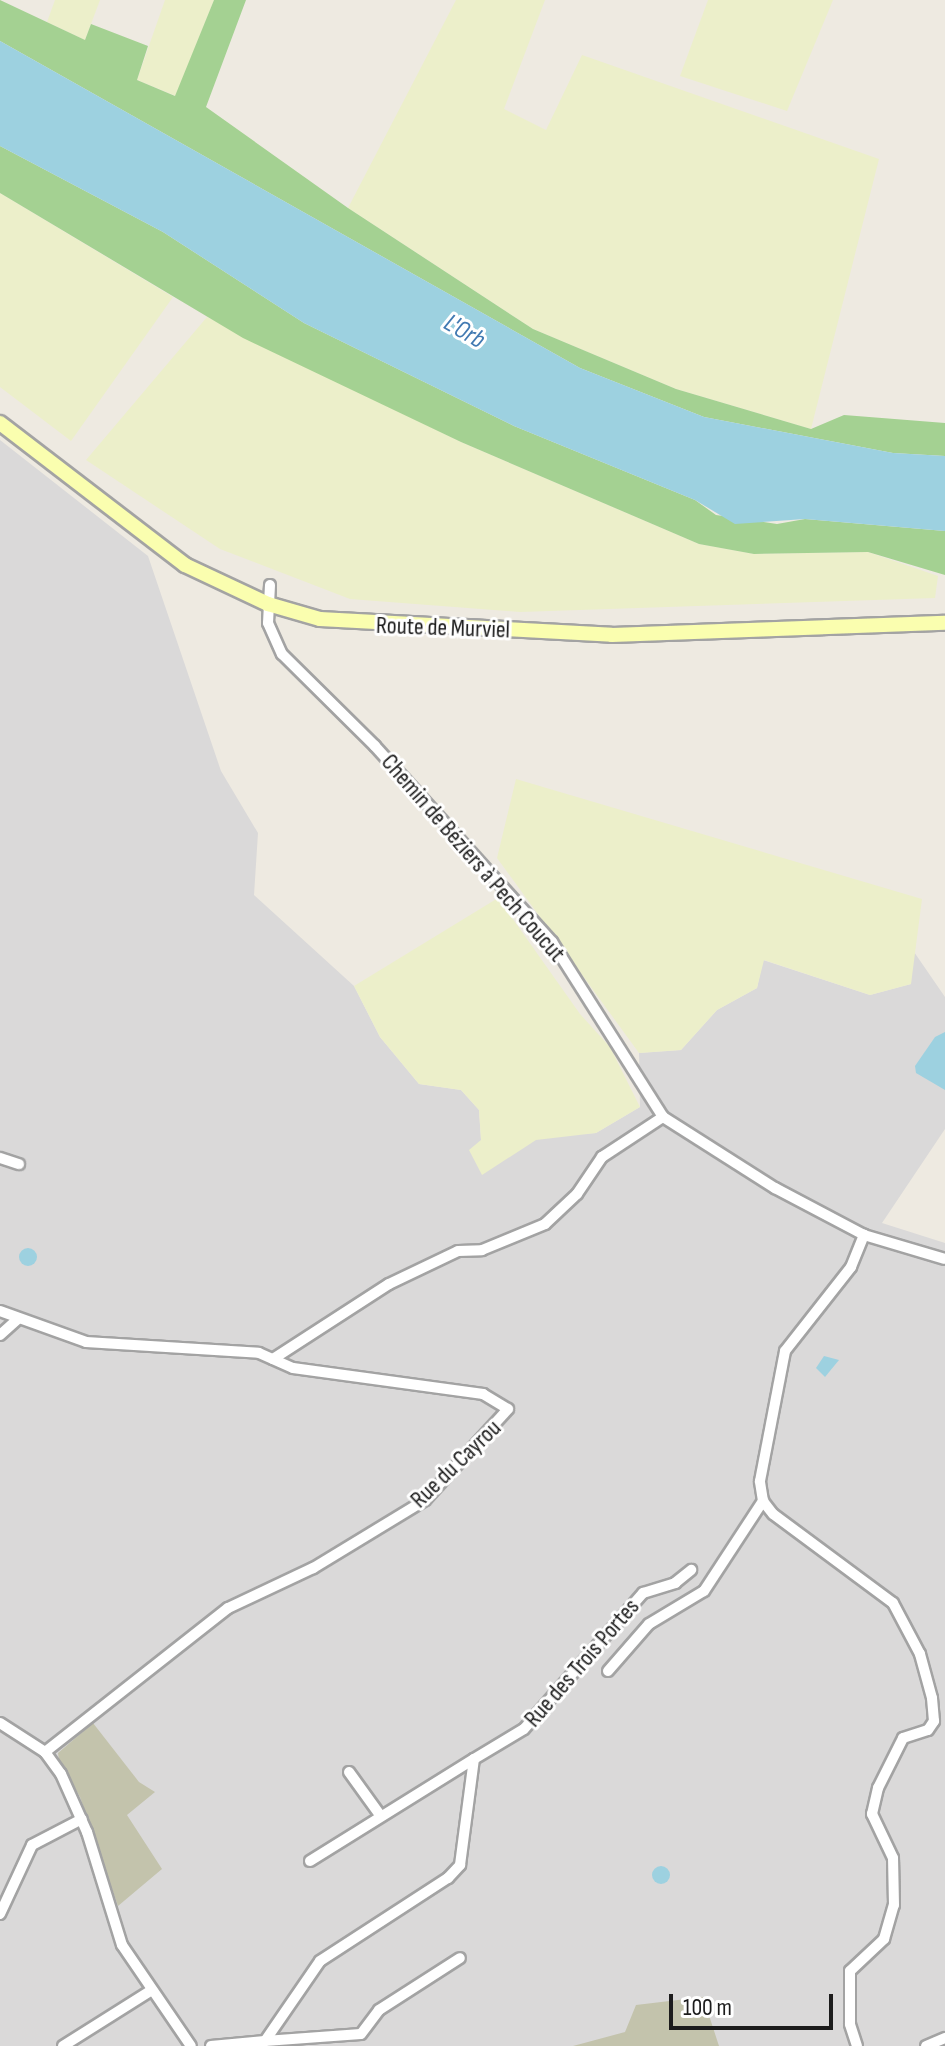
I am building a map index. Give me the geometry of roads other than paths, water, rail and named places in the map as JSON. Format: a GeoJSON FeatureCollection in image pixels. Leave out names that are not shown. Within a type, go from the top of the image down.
{"type":"FeatureCollection","features":[{"type":"Feature","properties":{"kind":"main road","name":"Route de Murviel"},"geometry":{"type":"LineString","coordinates":[[0,423],[185,565],[268,604],[355,624],[612,635],[945,623]]}},
{"type":"Feature","properties":{"kind":"street","name":"Chemin de Béziers à Pech Coucut"},"geometry":{"type":"LineString","coordinates":[[270,585],[268,604],[272,638],[282,654],[375,746],[552,942],[663,1117],[775,1188],[864,1235],[945,1259]]}},
{"type":"Feature","properties":{"kind":"street"},"geometry":{"type":"LineString","coordinates":[[273,1359],[389,1284],[458,1251],[482,1250],[545,1224],[577,1194],[602,1157],[663,1117]]}},
{"type":"Feature","properties":{"kind":"street"},"geometry":{"type":"LineString","coordinates":[[0,1158],[19,1164]]}},
{"type":"Feature","properties":{"kind":"street"},"geometry":{"type":"LineString","coordinates":[[857,2046],[850,2024],[850,1971],[884,1939],[894,1905],[893,1858],[872,1814],[878,1788],[903,1738],[928,1730],[934,1721],[932,1698],[920,1654],[893,1603],[878,1588],[838,1566],[763,1501],[760,1481],[785,1351],[851,1267],[864,1235]]}},
{"type":"Feature","properties":{"kind":"street","name":"Rue du Cayrou"},"geometry":{"type":"LineString","coordinates":[[0,1311],[86,1342],[183,1346],[273,1359],[293,1368],[483,1394],[508,1409],[425,1500],[313,1568],[228,1608],[45,1752]]}},
{"type":"Feature","properties":{"kind":"street"},"geometry":{"type":"LineString","coordinates":[[0,1335],[18,1319]]}},
{"type":"Feature","properties":{"kind":"street"},"geometry":{"type":"LineString","coordinates":[[608,1671],[649,1624],[704,1591],[763,1501]]}},
{"type":"Feature","properties":{"kind":"street","name":"Rue des Trois Portes"},"geometry":{"type":"LineString","coordinates":[[310,1861],[380,1815],[524,1729],[643,1593],[675,1583],[691,1570]]}},
{"type":"Feature","properties":{"kind":"street"},"geometry":{"type":"LineString","coordinates":[[0,1723],[45,1752],[82,1819],[122,1945],[191,2046]]}},
{"type":"Feature","properties":{"kind":"street"},"geometry":{"type":"LineString","coordinates":[[265,2041],[320,1961],[448,1878],[460,1865],[474,1759]]}},
{"type":"Feature","properties":{"kind":"street"},"geometry":{"type":"LineString","coordinates":[[349,1772],[380,1815]]}},
{"type":"Feature","properties":{"kind":"street"},"geometry":{"type":"LineString","coordinates":[[0,1914],[32,1845],[82,1819]]}},
{"type":"Feature","properties":{"kind":"street"},"geometry":{"type":"LineString","coordinates":[[211,2046],[361,2034],[379,2010],[460,1958]]}},
{"type":"Feature","properties":{"kind":"street"},"geometry":{"type":"LineString","coordinates":[[63,2046],[152,1990]]}},
{"type":"Feature","properties":{"kind":"street"},"geometry":{"type":"LineString","coordinates":[[926,2046],[945,2038]]}},
{"type":"Feature","properties":{"kind":"water","name":"L'Orb"},"geometry":{"type":"Polygon","coordinates":[[[0,41],[580,368],[704,417],[893,453],[945,456],[945,531],[805,519],[735,524],[695,500],[514,426],[304,323],[163,232],[0,146],[0,41]]]}},
{"type":"Feature","properties":{"kind":"water"},"geometry":{"type":"Polygon","coordinates":[[[945,1032],[945,1090],[916,1073],[915,1066],[935,1037],[945,1032]]]}},
{"type":"Feature","properties":{"kind":"water"},"geometry":{"type":"Polygon","coordinates":[[[28,1248],[37,1257],[28,1266],[19,1257],[28,1248]]]}},
{"type":"Feature","properties":{"kind":"water"},"geometry":{"type":"Polygon","coordinates":[[[824,1356],[839,1360],[825,1377],[816,1368],[824,1356]]]}},
{"type":"Feature","properties":{"kind":"water"},"geometry":{"type":"Polygon","coordinates":[[[661,1866],[670,1875],[661,1884],[652,1875],[661,1866]]]}}]}
